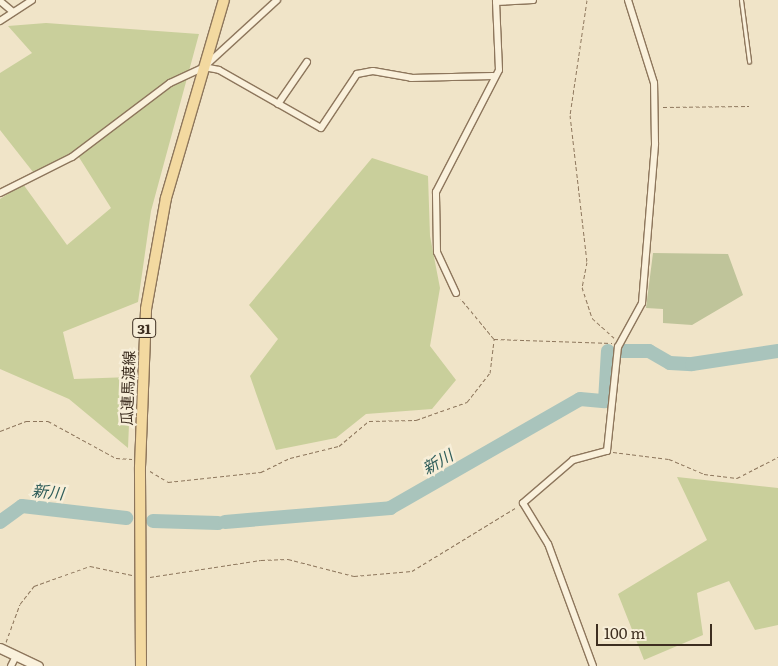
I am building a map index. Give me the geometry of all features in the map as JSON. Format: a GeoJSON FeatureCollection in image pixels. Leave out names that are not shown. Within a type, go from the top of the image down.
{"type":"FeatureCollection","features":[{"type":"Feature","properties":{"kind":"main road","name":"瓜連馬渡線"},"geometry":{"type":"LineString","coordinates":[[141,666],[140,464],[142,353],[152,272],[166,198],[224,0]]}},
{"type":"Feature","properties":{"kind":"main road"},"geometry":{"type":"LineString","coordinates":[[2,649],[38,666]]}},
{"type":"Feature","properties":{"kind":"street"},"geometry":{"type":"LineString","coordinates":[[0,22],[12,11],[32,0]]}},
{"type":"Feature","properties":{"kind":"street"},"geometry":{"type":"LineString","coordinates":[[0,193],[72,157],[170,83],[204,67],[277,0]]}},
{"type":"Feature","properties":{"kind":"street"},"geometry":{"type":"LineString","coordinates":[[456,293],[437,252],[436,192],[501,56],[496,1],[533,0]]}},
{"type":"Feature","properties":{"kind":"street"},"geometry":{"type":"LineString","coordinates":[[593,666],[548,544],[524,503],[573,460],[608,451],[620,343],[642,303],[649,246],[654,108],[651,62],[631,18],[628,0]]}},
{"type":"Feature","properties":{"kind":"street"},"geometry":{"type":"LineString","coordinates":[[0,1],[12,11]]}},
{"type":"Feature","properties":{"kind":"street"},"geometry":{"type":"LineString","coordinates":[[278,104],[307,62]]}},
{"type":"Feature","properties":{"kind":"street"},"geometry":{"type":"LineString","coordinates":[[204,67],[219,70],[321,128],[357,74],[373,71],[411,78],[493,76]]}},
{"type":"Feature","properties":{"kind":"street"},"geometry":{"type":"LineString","coordinates":[[10,666],[16,656]]}},
{"type":"Feature","properties":{"kind":"lane"},"geometry":{"type":"LineString","coordinates":[[740,0],[749,61]]}},
{"type":"Feature","properties":{"kind":"path"},"geometry":{"type":"LineString","coordinates":[[587,0],[570,115],[587,262],[582,287],[592,318],[620,343]]}},
{"type":"Feature","properties":{"kind":"path"},"geometry":{"type":"LineString","coordinates":[[654,108],[749,106]]}},
{"type":"Feature","properties":{"kind":"path"},"geometry":{"type":"LineString","coordinates":[[456,293],[494,339],[620,343]]}},
{"type":"Feature","properties":{"kind":"path"},"geometry":{"type":"LineString","coordinates":[[0,431],[26,421],[48,421],[116,458],[140,464],[168,482],[261,472],[290,458],[340,446],[369,421],[416,420],[440,414],[467,402],[484,384],[494,339]]}},
{"type":"Feature","properties":{"kind":"path"},"geometry":{"type":"LineString","coordinates":[[608,451],[669,459],[704,474],[737,478],[778,457]]}},
{"type":"Feature","properties":{"kind":"path"},"geometry":{"type":"LineString","coordinates":[[2,649],[20,604],[34,586],[90,566],[142,578],[261,560],[288,559],[354,576],[412,571],[524,503]]}},
{"type":"Feature","properties":{"kind":"green space"},"geometry":{"type":"Polygon","coordinates":[[[46,23],[199,34],[151,211],[138,302],[63,332],[74,379],[131,377],[128,448],[69,399],[0,369],[0,199],[23,184],[67,245],[111,208],[75,151],[33,172],[0,130],[0,73],[32,53],[8,26],[46,23]]]}},
{"type":"Feature","properties":{"kind":"green space"},"geometry":{"type":"Polygon","coordinates":[[[372,158],[428,176],[430,236],[440,288],[430,346],[456,380],[432,409],[366,414],[336,438],[276,450],[250,376],[278,339],[249,305],[372,158]]]}},
{"type":"Feature","properties":{"kind":"green space"},"geometry":{"type":"Polygon","coordinates":[[[653,253],[728,254],[743,295],[692,325],[663,323],[663,309],[646,308],[653,253]]]}},
{"type":"Feature","properties":{"kind":"green space"},"geometry":{"type":"Polygon","coordinates":[[[677,477],[778,488],[778,625],[755,630],[729,581],[697,593],[703,635],[644,660],[618,594],[707,540],[677,477]]]}},
{"type":"Feature","properties":{"kind":"waterway","name":"新川"},"geometry":{"type":"LineString","coordinates":[[225,522],[390,508],[580,399],[605,401],[608,351]]}},
{"type":"Feature","properties":{"kind":"waterway","name":"新川"},"geometry":{"type":"LineString","coordinates":[[621,351],[649,351],[670,363],[692,364],[778,351]]}},
{"type":"Feature","properties":{"kind":"waterway","name":"新川"},"geometry":{"type":"LineString","coordinates":[[0,522],[22,506],[126,518]]}},
{"type":"Feature","properties":{"kind":"waterway","name":"新川"},"geometry":{"type":"LineString","coordinates":[[153,521],[218,523]]}}]}
